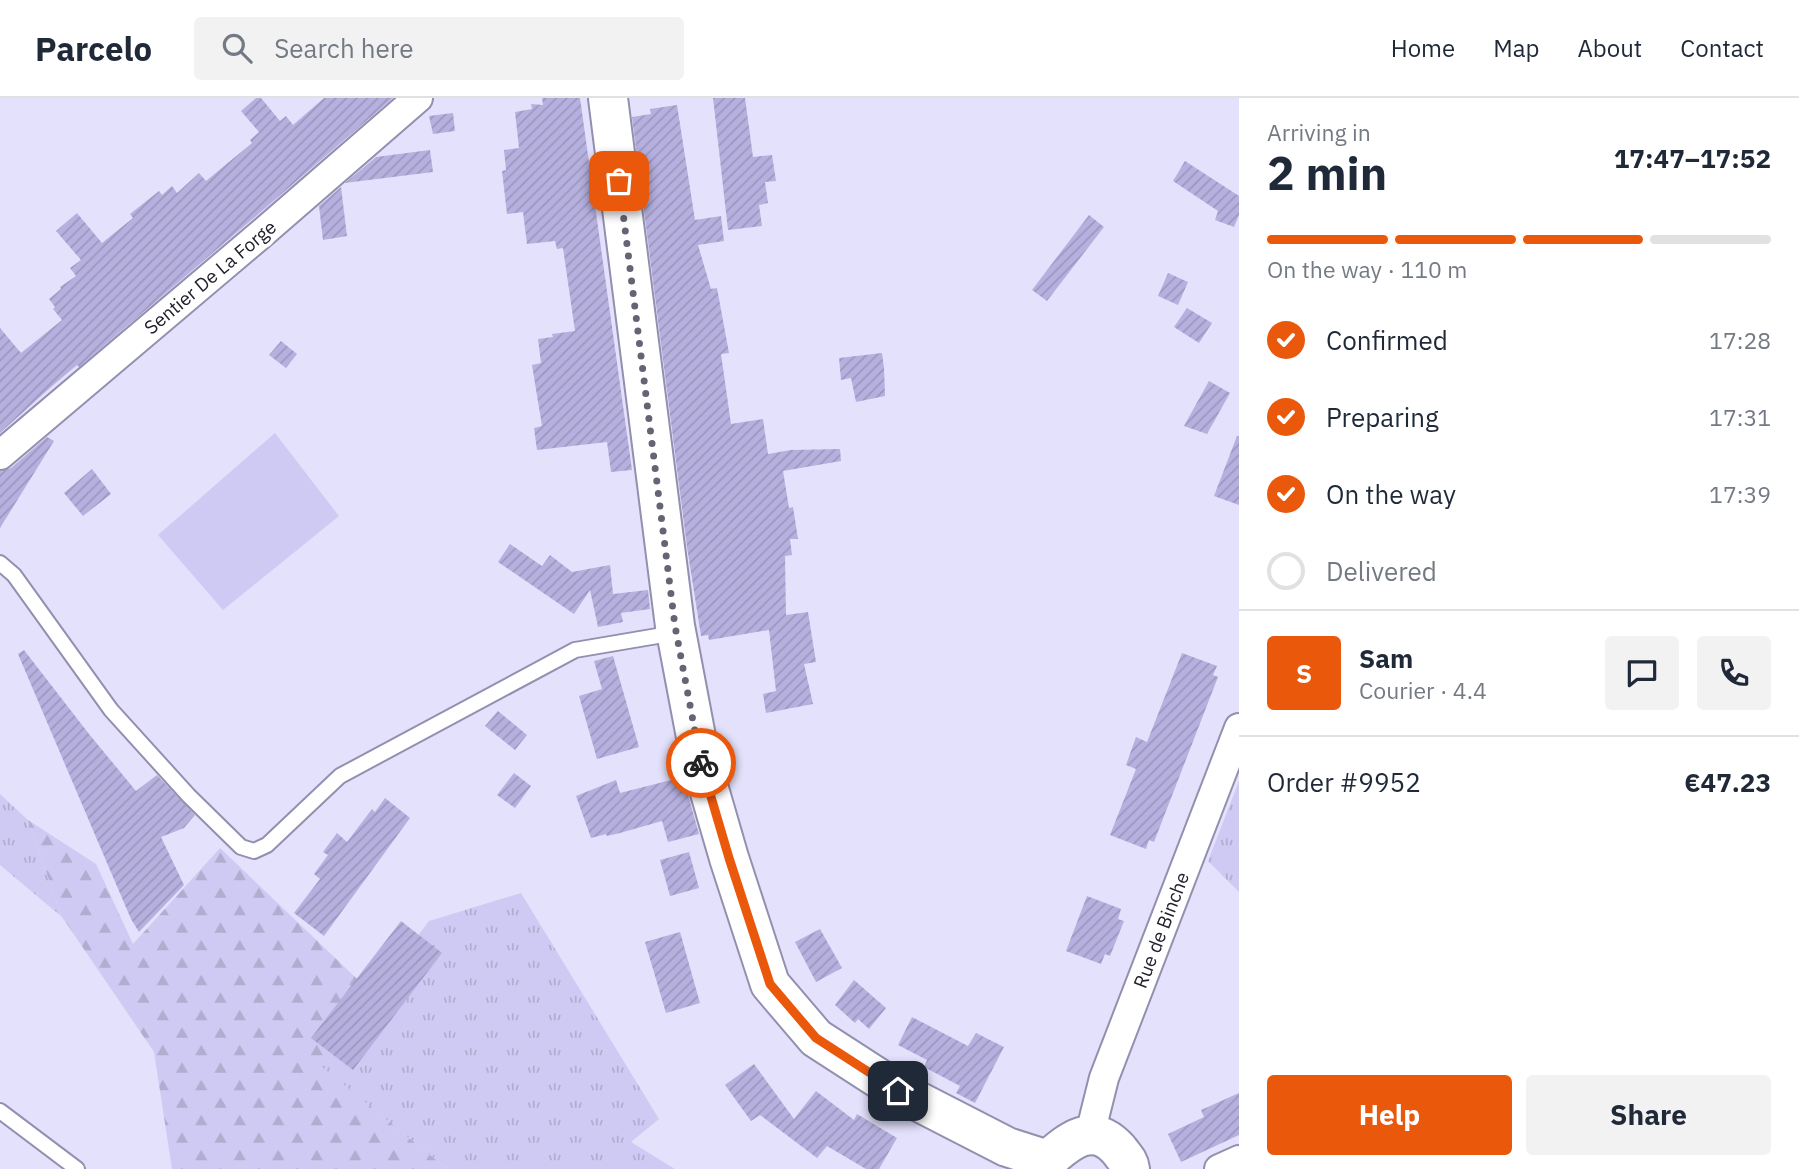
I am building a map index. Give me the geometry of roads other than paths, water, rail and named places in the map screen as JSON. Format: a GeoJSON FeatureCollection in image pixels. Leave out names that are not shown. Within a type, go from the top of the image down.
{"type":"FeatureCollection","features":[{"type":"Feature","properties":{"kind":"street","name":"Sentier De La Forge"},"geometry":{"type":"LineString","coordinates":[[0,455],[418,98]]}},
{"type":"Feature","properties":{"kind":"street"},"geometry":{"type":"LineString","coordinates":[[608,98],[676,633],[700,758],[770,984],[816,1038],[886,1083],[1007,1147],[1048,1165],[1068,1142],[1090,1134],[1111,1141],[1129,1162],[1130,1169]]}},
{"type":"Feature","properties":{"kind":"street","name":"Rue de Binche"},"geometry":{"type":"LineString","coordinates":[[1090,1134],[1104,1078],[1239,728]]}},
{"type":"Feature","properties":{"kind":"street"},"geometry":{"type":"LineString","coordinates":[[1219,1169],[1239,1160]]}},
{"type":"Feature","properties":{"kind":"lane"},"geometry":{"type":"LineString","coordinates":[[0,563],[13,575],[111,710],[241,848],[254,851],[267,845],[341,776],[575,650],[676,633]]}},
{"type":"Feature","properties":{"kind":"lane"},"geometry":{"type":"LineString","coordinates":[[0,1111],[76,1169]]}}]}
